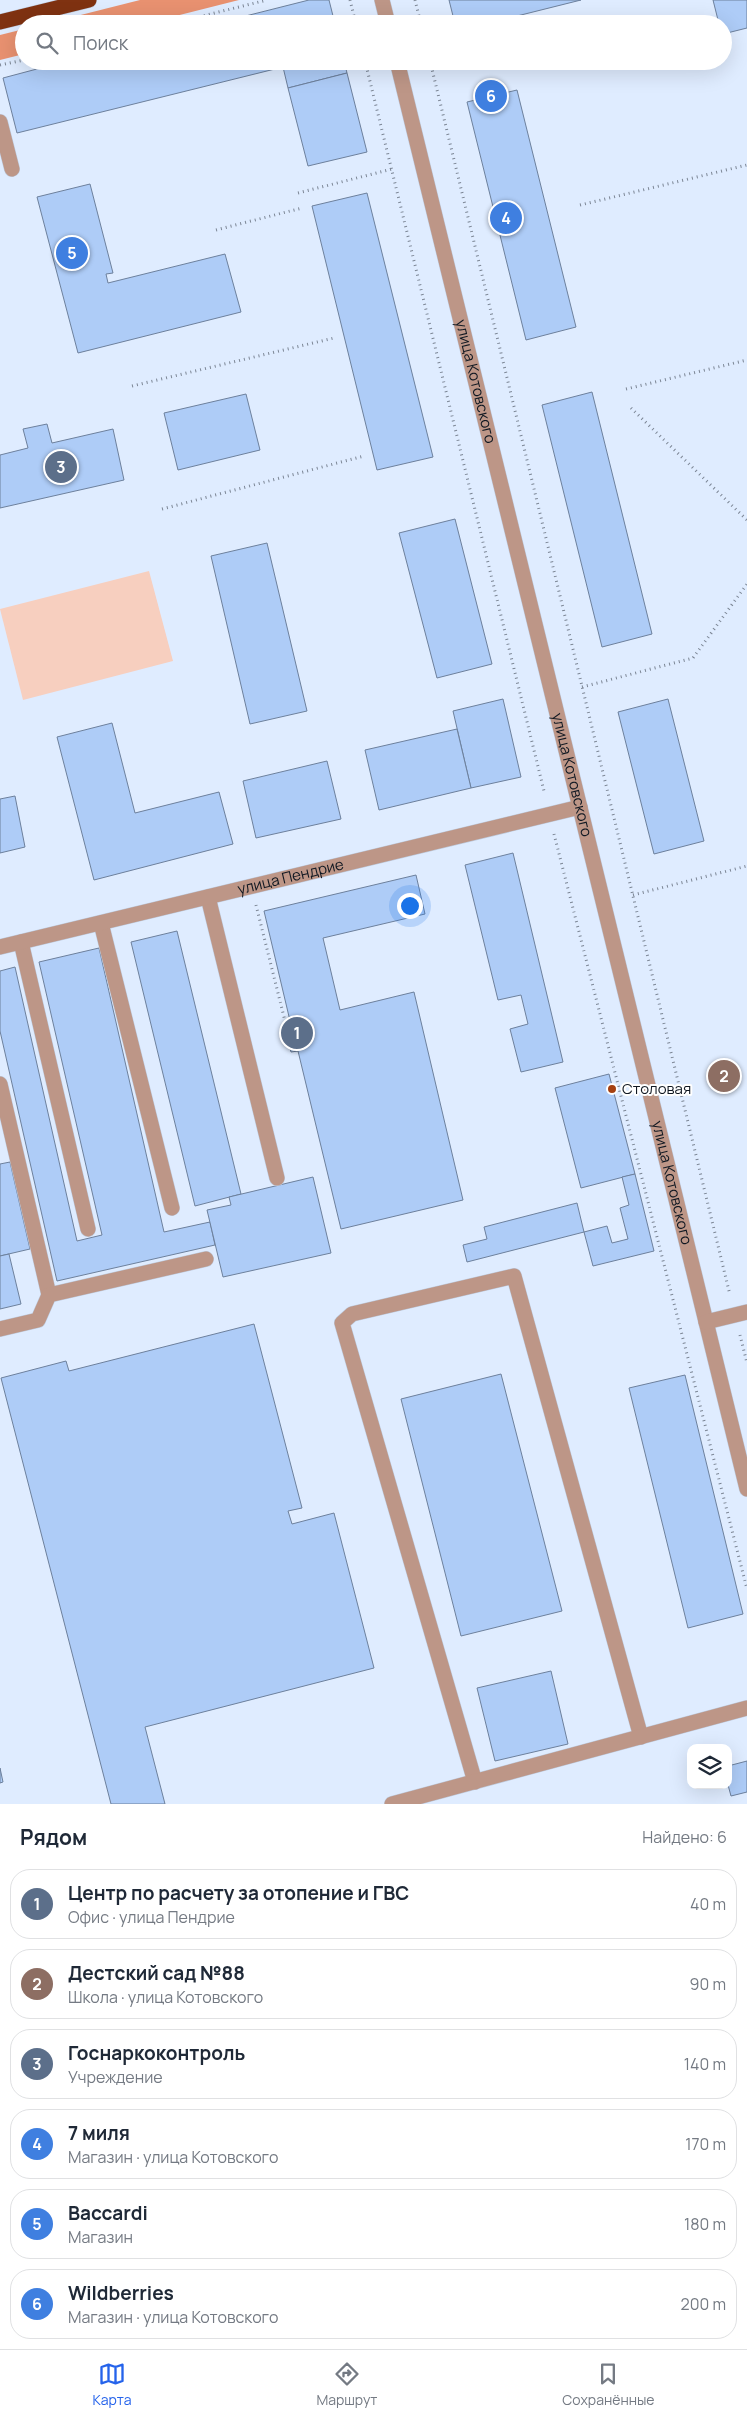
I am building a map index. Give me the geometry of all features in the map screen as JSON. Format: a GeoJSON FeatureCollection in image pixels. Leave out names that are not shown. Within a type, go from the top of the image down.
{"type":"FeatureCollection","features":[{"type":"Feature","properties":{"kind":"highway"},"geometry":{"type":"LineString","coordinates":[[28,15],[89,0]]}},
{"type":"Feature","properties":{"kind":"highway"},"geometry":{"type":"LineString","coordinates":[[0,22],[15,18]]}},
{"type":"Feature","properties":{"kind":"street"},"geometry":{"type":"LineString","coordinates":[[382,0],[386,15]]}},
{"type":"Feature","properties":{"kind":"street","name":"улица Котовского"},"geometry":{"type":"LineString","coordinates":[[399,70],[747,1489]]}},
{"type":"Feature","properties":{"kind":"street"},"geometry":{"type":"LineString","coordinates":[[0,122],[12,169]]}},
{"type":"Feature","properties":{"kind":"street","name":"улица Пендрие"},"geometry":{"type":"LineString","coordinates":[[0,947],[580,806]]}},
{"type":"Feature","properties":{"kind":"street"},"geometry":{"type":"LineString","coordinates":[[208,897],[277,1178]]}},
{"type":"Feature","properties":{"kind":"street"},"geometry":{"type":"LineString","coordinates":[[101,923],[172,1208]]}},
{"type":"Feature","properties":{"kind":"street"},"geometry":{"type":"LineString","coordinates":[[21,942],[88,1229]]}},
{"type":"Feature","properties":{"kind":"street"},"geometry":{"type":"LineString","coordinates":[[0,1084],[49,1295],[38,1320],[0,1329]]}},
{"type":"Feature","properties":{"kind":"street"},"geometry":{"type":"LineString","coordinates":[[49,1295],[206,1259]]}},
{"type":"Feature","properties":{"kind":"street"},"geometry":{"type":"LineString","coordinates":[[475,1782],[342,1323],[352,1314],[514,1276],[641,1737]]}},
{"type":"Feature","properties":{"kind":"street"},"geometry":{"type":"LineString","coordinates":[[706,1322],[741,1313]]}},
{"type":"Feature","properties":{"kind":"street"},"geometry":{"type":"LineString","coordinates":[[392,1804],[747,1708]]}},
{"type":"Feature","properties":{"kind":"path"},"geometry":{"type":"LineString","coordinates":[[206,15],[267,0]]}},
{"type":"Feature","properties":{"kind":"path"},"geometry":{"type":"LineString","coordinates":[[350,0],[354,15]]}},
{"type":"Feature","properties":{"kind":"path"},"geometry":{"type":"LineString","coordinates":[[415,0],[419,15]]}},
{"type":"Feature","properties":{"kind":"path"},"geometry":{"type":"LineString","coordinates":[[0,65],[15,62]]}},
{"type":"Feature","properties":{"kind":"path"},"geometry":{"type":"LineString","coordinates":[[367,70],[544,791]]}},
{"type":"Feature","properties":{"kind":"path"},"geometry":{"type":"LineString","coordinates":[[432,70],[633,895],[741,1313],[747,1363]]}},
{"type":"Feature","properties":{"kind":"path"},"geometry":{"type":"LineString","coordinates":[[580,205],[747,165]]}},
{"type":"Feature","properties":{"kind":"path"},"geometry":{"type":"LineString","coordinates":[[298,193],[392,169]]}},
{"type":"Feature","properties":{"kind":"path"},"geometry":{"type":"LineString","coordinates":[[216,230],[302,208]]}},
{"type":"Feature","properties":{"kind":"path"},"geometry":{"type":"LineString","coordinates":[[132,386],[334,338]]}},
{"type":"Feature","properties":{"kind":"path"},"geometry":{"type":"LineString","coordinates":[[626,389],[747,360]]}},
{"type":"Feature","properties":{"kind":"path"},"geometry":{"type":"LineString","coordinates":[[631,408],[747,520]]}},
{"type":"Feature","properties":{"kind":"path"},"geometry":{"type":"LineString","coordinates":[[162,509],[364,456]]}},
{"type":"Feature","properties":{"kind":"path"},"geometry":{"type":"LineString","coordinates":[[582,687],[693,658],[747,584]]}},
{"type":"Feature","properties":{"kind":"path"},"geometry":{"type":"LineString","coordinates":[[554,834],[747,1589]]}},
{"type":"Feature","properties":{"kind":"path"},"geometry":{"type":"LineString","coordinates":[[633,895],[747,866]]}},
{"type":"Feature","properties":{"kind":"path"},"geometry":{"type":"LineString","coordinates":[[256,905],[285,1021]]}},
{"type":"Feature","properties":{"kind":"shaded area"},"geometry":{"type":"Polygon","coordinates":[[[140,0],[239,0],[180,15],[81,15],[140,0]]]}},
{"type":"Feature","properties":{"kind":"shaded area"},"geometry":{"type":"Polygon","coordinates":[[[15,31],[15,56],[0,60],[0,35],[15,31]]]}},
{"type":"Feature","properties":{"kind":"shaded area"},"geometry":{"type":"Polygon","coordinates":[[[149,571],[173,661],[23,700],[0,609],[149,571]]]}},
{"type":"Feature","properties":{"kind":"building"},"geometry":{"type":"Polygon","coordinates":[[[309,0],[329,0],[333,15],[250,15],[309,0]]]}},
{"type":"Feature","properties":{"kind":"building"},"geometry":{"type":"Polygon","coordinates":[[[449,0],[581,0],[521,15],[453,15],[449,0]]]}},
{"type":"Feature","properties":{"kind":"building"},"geometry":{"type":"Polygon","coordinates":[[[713,0],[747,0],[747,28],[732,32],[732,15],[717,15],[713,0]]]}},
{"type":"Feature","properties":{"kind":"building"},"geometry":{"type":"Polygon","coordinates":[[[33,70],[271,70],[17,133],[3,78],[33,70]]]}},
{"type":"Feature","properties":{"kind":"building"},"geometry":{"type":"Polygon","coordinates":[[[284,70],[346,70],[347,73],[288,88],[284,70]]]}},
{"type":"Feature","properties":{"kind":"building"},"geometry":{"type":"Polygon","coordinates":[[[347,73],[367,152],[308,166],[288,88],[347,73]]]}},
{"type":"Feature","properties":{"kind":"building"},"geometry":{"type":"Polygon","coordinates":[[[517,90],[576,327],[526,340],[467,102],[517,90]]]}},
{"type":"Feature","properties":{"kind":"building"},"geometry":{"type":"Polygon","coordinates":[[[90,184],[113,273],[106,274],[108,283],[225,254],[241,312],[78,353],[37,197],[90,184]]]}},
{"type":"Feature","properties":{"kind":"building"},"geometry":{"type":"Polygon","coordinates":[[[367,193],[433,457],[377,470],[312,206],[367,193]]]}},
{"type":"Feature","properties":{"kind":"building"},"geometry":{"type":"Polygon","coordinates":[[[592,392],[652,634],[602,647],[542,405],[592,392]]]}},
{"type":"Feature","properties":{"kind":"building"},"geometry":{"type":"Polygon","coordinates":[[[246,394],[260,450],[178,470],[164,413],[246,394]]]}},
{"type":"Feature","properties":{"kind":"building"},"geometry":{"type":"Polygon","coordinates":[[[47,424],[52,443],[113,429],[124,480],[0,508],[0,455],[28,448],[23,429],[47,424]]]}},
{"type":"Feature","properties":{"kind":"building"},"geometry":{"type":"Polygon","coordinates":[[[455,519],[492,664],[437,678],[399,533],[455,519]]]}},
{"type":"Feature","properties":{"kind":"building"},"geometry":{"type":"Polygon","coordinates":[[[267,543],[307,711],[250,724],[211,556],[267,543]]]}},
{"type":"Feature","properties":{"kind":"building"},"geometry":{"type":"Polygon","coordinates":[[[503,699],[521,777],[471,788],[453,711],[503,699]]]}},
{"type":"Feature","properties":{"kind":"building"},"geometry":{"type":"Polygon","coordinates":[[[668,699],[704,841],[654,854],[618,712],[668,699]]]}},
{"type":"Feature","properties":{"kind":"building"},"geometry":{"type":"Polygon","coordinates":[[[112,723],[135,813],[219,792],[233,844],[94,880],[57,737],[112,723]]]}},
{"type":"Feature","properties":{"kind":"building"},"geometry":{"type":"Polygon","coordinates":[[[457,729],[471,788],[379,810],[365,750],[457,729]]]}},
{"type":"Feature","properties":{"kind":"building"},"geometry":{"type":"Polygon","coordinates":[[[327,761],[341,819],[256,838],[243,781],[327,761]]]}},
{"type":"Feature","properties":{"kind":"building"},"geometry":{"type":"Polygon","coordinates":[[[15,796],[25,847],[0,853],[0,799],[15,796]]]}},
{"type":"Feature","properties":{"kind":"building"},"geometry":{"type":"Polygon","coordinates":[[[513,853],[563,1062],[521,1072],[510,1029],[528,1024],[521,995],[498,1000],[465,865],[513,853]]]}},
{"type":"Feature","properties":{"kind":"building"},"geometry":{"type":"Polygon","coordinates":[[[416,875],[425,914],[323,938],[340,1010],[414,992],[463,1200],[341,1229],[298,1051],[291,1052],[284,1027],[291,1025],[264,911],[416,875]]]}},
{"type":"Feature","properties":{"kind":"building"},"geometry":{"type":"Polygon","coordinates":[[[177,931],[241,1194],[195,1206],[131,942],[177,931]]]}},
{"type":"Feature","properties":{"kind":"building"},"geometry":{"type":"Polygon","coordinates":[[[99,948],[164,1232],[210,1222],[215,1245],[57,1281],[0,1031],[0,971],[15,967],[77,1241],[102,1235],[39,962],[99,948]]]}},
{"type":"Feature","properties":{"kind":"building"},"geometry":{"type":"Polygon","coordinates":[[[609,1074],[635,1174],[581,1188],[555,1088],[609,1074]]]}},
{"type":"Feature","properties":{"kind":"building"},"geometry":{"type":"Polygon","coordinates":[[[10,1162],[30,1249],[0,1256],[0,1164],[10,1162]]]}},
{"type":"Feature","properties":{"kind":"building"},"geometry":{"type":"Polygon","coordinates":[[[635,1174],[654,1251],[593,1266],[584,1232],[607,1226],[612,1243],[628,1239],[620,1208],[629,1205],[622,1177],[635,1174]]]}},
{"type":"Feature","properties":{"kind":"building"},"geometry":{"type":"Polygon","coordinates":[[[313,1177],[331,1253],[223,1277],[207,1210],[231,1205],[229,1197],[313,1177]]]}},
{"type":"Feature","properties":{"kind":"building"},"geometry":{"type":"Polygon","coordinates":[[[577,1203],[584,1232],[467,1262],[463,1245],[487,1239],[484,1227],[577,1203]]]}},
{"type":"Feature","properties":{"kind":"building"},"geometry":{"type":"Polygon","coordinates":[[[9,1254],[21,1304],[0,1309],[0,1256],[9,1254]]]}},
{"type":"Feature","properties":{"kind":"building"},"geometry":{"type":"Polygon","coordinates":[[[254,1324],[302,1508],[288,1511],[292,1524],[334,1513],[374,1668],[145,1727],[165,1804],[111,1804],[1,1378],[66,1361],[69,1371],[254,1324]]]}},
{"type":"Feature","properties":{"kind":"building"},"geometry":{"type":"Polygon","coordinates":[[[501,1374],[562,1611],[461,1636],[401,1399],[501,1374]]]}},
{"type":"Feature","properties":{"kind":"building"},"geometry":{"type":"Polygon","coordinates":[[[685,1375],[743,1614],[688,1628],[629,1388],[685,1375]]]}},
{"type":"Feature","properties":{"kind":"building"},"geometry":{"type":"Polygon","coordinates":[[[551,1671],[568,1744],[495,1761],[477,1688],[551,1671]]]}},
{"type":"Feature","properties":{"kind":"building"},"geometry":{"type":"Polygon","coordinates":[[[747,1761],[747,1792],[731,1796],[729,1789],[732,1789],[732,1765],[747,1761]]]}},
{"type":"Feature","properties":{"kind":"building"},"geometry":{"type":"Polygon","coordinates":[[[0,1768],[3,1782],[0,1783],[0,1768]]]}},
{"type":"Feature","properties":{"kind":"place","name":"Wildberries"},"geometry":{"type":"Point","coordinates":[491,96]}},
{"type":"Feature","properties":{"kind":"place","name":"7 миля"},"geometry":{"type":"Point","coordinates":[506,218]}},
{"type":"Feature","properties":{"kind":"place","name":"Baccardi"},"geometry":{"type":"Point","coordinates":[72,253]}},
{"type":"Feature","properties":{"kind":"place","name":"Госнаркоконтроль"},"geometry":{"type":"Point","coordinates":[61,467]}},
{"type":"Feature","properties":{"kind":"place","name":"Центр по расчету за отопение и ГВС"},"geometry":{"type":"Point","coordinates":[297,1033]}},
{"type":"Feature","properties":{"kind":"place","name":"Дестский сад №88"},"geometry":{"type":"Point","coordinates":[724,1076]}},
{"type":"Feature","properties":{"kind":"place","name":"Столовая"},"geometry":{"type":"Point","coordinates":[612,1089]}}]}
